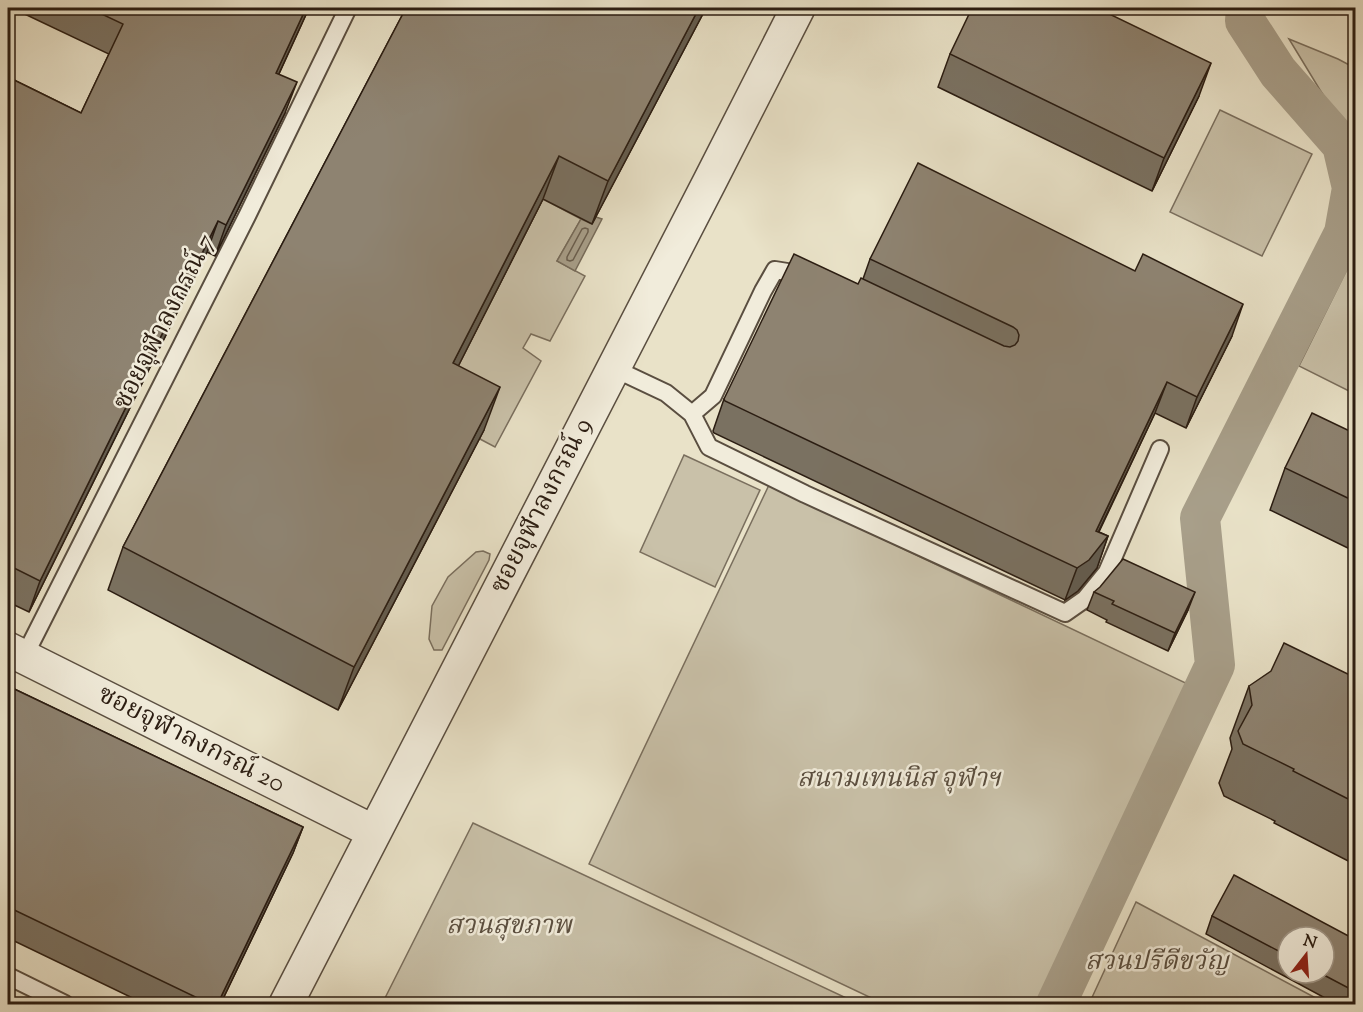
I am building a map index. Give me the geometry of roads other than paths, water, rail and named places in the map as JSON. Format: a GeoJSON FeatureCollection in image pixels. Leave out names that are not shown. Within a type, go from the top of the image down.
{"type":"FeatureCollection","features":[{"type":"Feature","properties":{"kind":"street","name":"ซอยจุฬาลงกรณ์ 9"},"geometry":{"type":"LineString","coordinates":[[286,1005],[798,8]]}},
{"type":"Feature","properties":{"kind":"street","name":"ซอยจุฬาลงกรณ์ 20"},"geometry":{"type":"LineString","coordinates":[[16,653],[374,832]]}},
{"type":"Feature","properties":{"kind":"lane","name":"ซอยจุฬาลงกรณ์ 7"},"geometry":{"type":"LineString","coordinates":[[16,653],[348,8]]}},
{"type":"Feature","properties":{"kind":"lane"},"geometry":{"type":"LineString","coordinates":[[692,414],[713,396],[775,270],[803,273],[822,283]]}},
{"type":"Feature","properties":{"kind":"lane"},"geometry":{"type":"LineString","coordinates":[[613,368],[666,393],[692,414],[709,447],[805,494],[1065,613],[1085,599],[1107,572],[1160,449]]}},
{"type":"Feature","properties":{"kind":"lane"},"geometry":{"type":"LineString","coordinates":[[8,976],[65,1005]]}},
{"type":"Feature","properties":{"kind":"water"},"geometry":{"type":"Polygon","coordinates":[[[596,217],[602,219],[575,271],[557,261],[581,219],[592,224],[596,217]]]}},
{"type":"Feature","properties":{"kind":"waterway"},"geometry":{"type":"LineString","coordinates":[[1056,1004],[1215,665],[1200,518],[1344,233],[1352,188],[1342,145],[1278,72],[1245,21],[1246,8]]}},
{"type":"Feature","properties":{"kind":"park label","name":"สนามเทนนิส จุฬาฯ"},"geometry":{"type":"Point","coordinates":[899,779]}},
{"type":"Feature","properties":{"kind":"park label","name":"สวนสุขภาพ"},"geometry":{"type":"Point","coordinates":[509,926]}},
{"type":"Feature","properties":{"kind":"park label","name":"สวนปรีดีขวัญ"},"geometry":{"type":"Point","coordinates":[1157,962]}}]}
